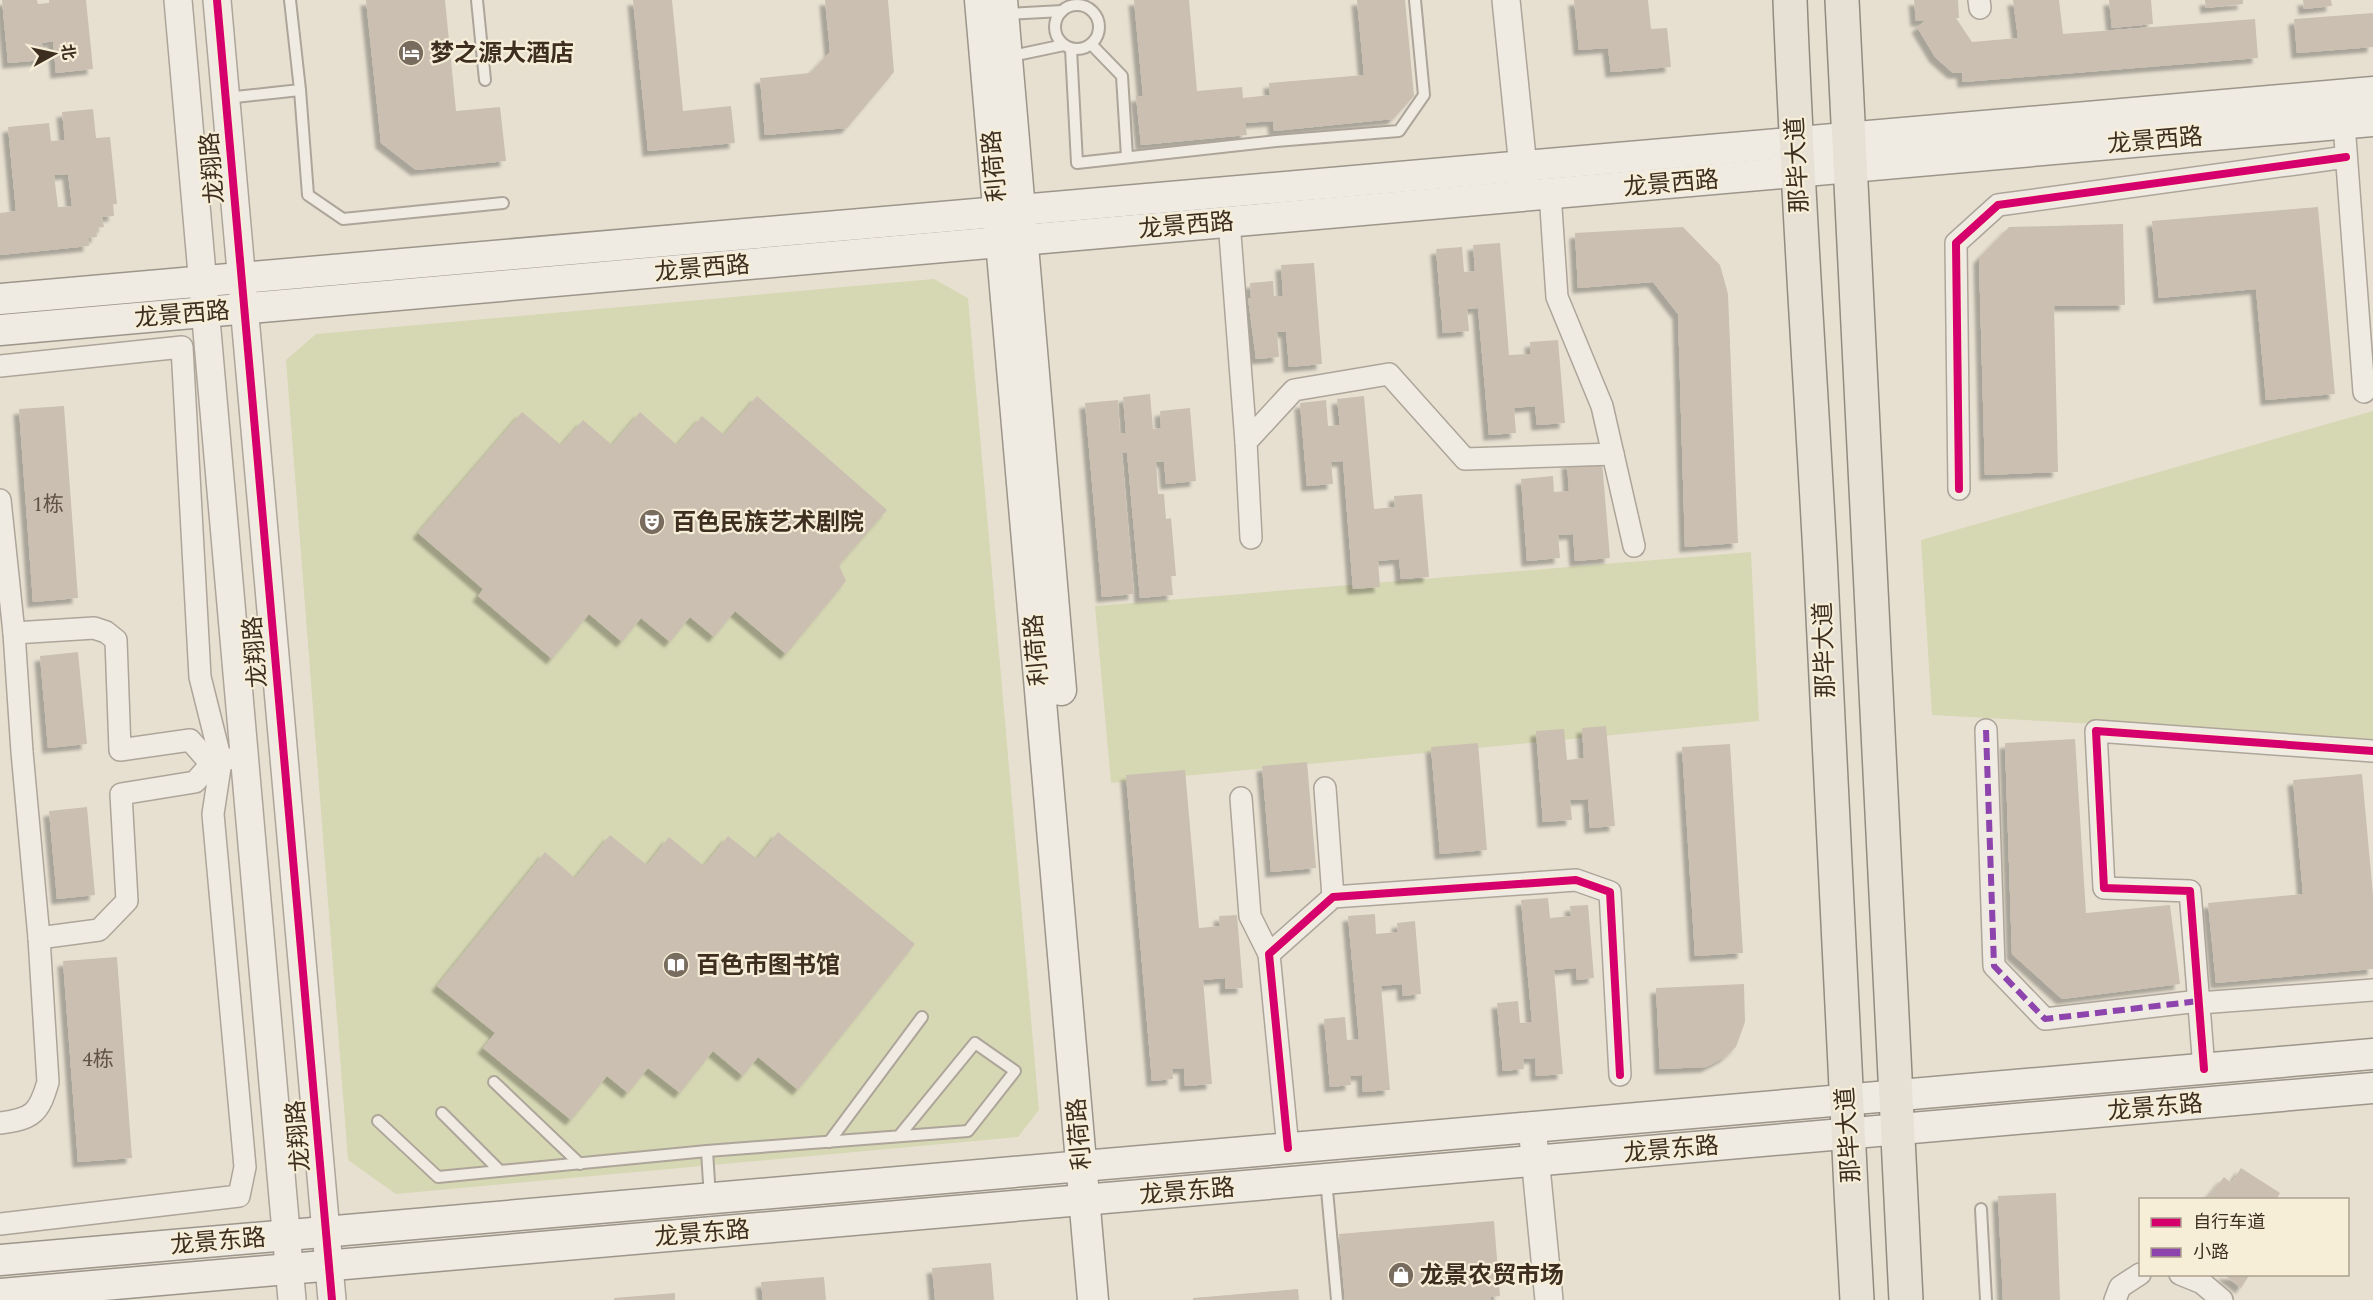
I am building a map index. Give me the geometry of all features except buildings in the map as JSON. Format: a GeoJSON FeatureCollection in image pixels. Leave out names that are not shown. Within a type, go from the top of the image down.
{"type":"FeatureCollection","features":[{"type":"Feature","properties":{"kind":"main road","name":"那毕大道"},"geometry":{"type":"LineString","coordinates":[[1790,0],[1796,157],[1820,555],[1845,1099],[1857,1300]]}},
{"type":"Feature","properties":{"kind":"main road","name":"那毕大道"},"geometry":{"type":"LineString","coordinates":[[1842,0],[1894,1096],[1906,1300]]}},
{"type":"Feature","properties":{"kind":"main road","name":"利荷路"},"geometry":{"type":"LineString","coordinates":[[995,5],[1007,57],[1009,211]]}},
{"type":"Feature","properties":{"kind":"main road","name":"利荷路"},"geometry":{"type":"LineString","coordinates":[[995,5],[1009,211],[1094,1199],[1112,1300]]}},
{"type":"Feature","properties":{"kind":"main road","name":"龙景西路"},"geometry":{"type":"LineString","coordinates":[[0,330],[1538,195],[1796,157],[2373,92]]}},
{"type":"Feature","properties":{"kind":"main road","name":"龙景西路"},"geometry":{"type":"LineString","coordinates":[[1848,152],[2373,121]]}},
{"type":"Feature","properties":{"kind":"main road","name":"龙景西路"},"geometry":{"type":"LineString","coordinates":[[0,299],[1522,166],[1796,157]]}},
{"type":"Feature","properties":{"kind":"main road","name":"龙景东路"},"geometry":{"type":"LineString","coordinates":[[0,1260],[2373,1054]]}},
{"type":"Feature","properties":{"kind":"main road","name":"龙景东路"},"geometry":{"type":"LineString","coordinates":[[5,1296],[290,1269],[2373,1088]]}},
{"type":"Feature","properties":{"kind":"main road","name":"利荷路"},"geometry":{"type":"LineString","coordinates":[[1093,1300],[1094,1199]]}},
{"type":"Feature","properties":{"kind":"street","name":"龙翔路"},"geometry":{"type":"LineString","coordinates":[[178,0],[205,312],[225,760],[286,1235],[292,1300]]}},
{"type":"Feature","properties":{"kind":"street","name":"龙翔路"},"geometry":{"type":"LineString","coordinates":[[217,0],[332,1300]]}},
{"type":"Feature","properties":{"kind":"street"},"geometry":{"type":"LineString","coordinates":[[1506,0],[1522,166],[1538,195],[1557,297],[1602,406],[1635,546]]}},
{"type":"Feature","properties":{"kind":"street"},"geometry":{"type":"LineString","coordinates":[[2344,124],[2364,392]]}},
{"type":"Feature","properties":{"kind":"street"},"geometry":{"type":"LineString","coordinates":[[1959,489],[1956,243],[1998,205],[2346,157]]}},
{"type":"Feature","properties":{"kind":"street"},"geometry":{"type":"LineString","coordinates":[[1229,221],[1251,538]]}},
{"type":"Feature","properties":{"kind":"street"},"geometry":{"type":"LineString","coordinates":[[0,366],[182,347],[200,677],[225,760],[213,814],[245,1167],[239,1196],[0,1224]]}},
{"type":"Feature","properties":{"kind":"street"},"geometry":{"type":"LineString","coordinates":[[1246,442],[1294,390],[1389,374],[1465,459],[1613,454]]}},
{"type":"Feature","properties":{"kind":"street"},"geometry":{"type":"LineString","coordinates":[[0,500],[14,633],[39,938],[48,1082],[42,1102],[33,1116],[0,1123]]}},
{"type":"Feature","properties":{"kind":"street"},"geometry":{"type":"LineString","coordinates":[[14,633],[94,628],[106,632],[116,640],[120,750],[190,740],[225,760]]}},
{"type":"Feature","properties":{"kind":"street"},"geometry":{"type":"LineString","coordinates":[[1986,730],[1994,966],[2045,1018],[2199,1002],[2373,990]]}},
{"type":"Feature","properties":{"kind":"street"},"geometry":{"type":"LineString","coordinates":[[2204,1069],[2190,891],[2104,888],[2096,731],[2373,751]]}},
{"type":"Feature","properties":{"kind":"street"},"geometry":{"type":"LineString","coordinates":[[39,938],[99,930],[127,901],[121,794],[195,782],[225,760]]}},
{"type":"Feature","properties":{"kind":"street"},"geometry":{"type":"LineString","coordinates":[[1325,788],[1333,897]]}},
{"type":"Feature","properties":{"kind":"street"},"geometry":{"type":"LineString","coordinates":[[1241,798],[1250,916],[1269,954],[1288,1148]]}},
{"type":"Feature","properties":{"kind":"street"},"geometry":{"type":"LineString","coordinates":[[1269,954],[1333,897],[1576,880],[1610,892],[1620,1075]]}},
{"type":"Feature","properties":{"kind":"street"},"geometry":{"type":"LineString","coordinates":[[1532,1126],[1549,1300]]}},
{"type":"Feature","properties":{"kind":"street"},"geometry":{"type":"LineString","coordinates":[[2115,1300],[2120,1287],[2139,1275]]}},
{"type":"Feature","properties":{"kind":"street"},"geometry":{"type":"LineString","coordinates":[[2183,1276],[2202,1283],[2222,1300]]}},
{"type":"Feature","properties":{"kind":"lane"},"geometry":{"type":"LineString","coordinates":[[290,0],[308,195],[343,219],[503,203]]}},
{"type":"Feature","properties":{"kind":"lane"},"geometry":{"type":"LineString","coordinates":[[477,0],[484,81]]}},
{"type":"Feature","properties":{"kind":"lane"},"geometry":{"type":"LineString","coordinates":[[1065,6],[1057,17],[1055,33],[1067,47],[1077,163],[1276,141],[1399,131],[1424,95],[1415,0]]}},
{"type":"Feature","properties":{"kind":"lane"},"geometry":{"type":"LineString","coordinates":[[995,5],[1092,5],[1098,24],[1098,31],[1091,44],[1085,48],[1067,47],[1007,57]]}},
{"type":"Feature","properties":{"kind":"lane"},"geometry":{"type":"LineString","coordinates":[[1091,44],[1122,76],[1127,157]]}},
{"type":"Feature","properties":{"kind":"lane"},"geometry":{"type":"LineString","coordinates":[[226,98],[300,90]]}},
{"type":"Feature","properties":{"kind":"lane"},"geometry":{"type":"LineString","coordinates":[[829,1142],[922,1017]]}},
{"type":"Feature","properties":{"kind":"lane"},"geometry":{"type":"LineString","coordinates":[[378,1121],[438,1177],[707,1151],[899,1137],[968,1131],[1015,1071],[975,1043],[899,1137]]}},
{"type":"Feature","properties":{"kind":"lane"},"geometry":{"type":"LineString","coordinates":[[494,1082],[580,1164]]}},
{"type":"Feature","properties":{"kind":"lane"},"geometry":{"type":"LineString","coordinates":[[442,1113],[500,1171]]}},
{"type":"Feature","properties":{"kind":"lane"},"geometry":{"type":"LineString","coordinates":[[707,1151],[710,1198]]}},
{"type":"Feature","properties":{"kind":"lane"},"geometry":{"type":"LineString","coordinates":[[1326,1179],[1336,1300]]}},
{"type":"Feature","properties":{"kind":"lane"},"geometry":{"type":"LineString","coordinates":[[1981,1209],[1986,1300]]}},
{"type":"Feature","properties":{"kind":"green space"},"geometry":{"type":"Polygon","coordinates":[[[934,279],[968,298],[1039,1110],[1018,1137],[396,1194],[348,1160],[286,360],[316,334],[934,279]]]}},
{"type":"Feature","properties":{"kind":"green space"},"geometry":{"type":"Polygon","coordinates":[[[2373,411],[2373,739],[1932,715],[1921,540],[2373,411]]]}},
{"type":"Feature","properties":{"kind":"green space"},"geometry":{"type":"Polygon","coordinates":[[[1751,552],[1759,721],[1111,783],[1095,606],[1751,552]]]}},
{"type":"Feature","properties":{"kind":"marked path"},"geometry":{"type":"LineString","coordinates":[[1986,730],[1994,966],[2045,1019],[2199,1001]]}},
{"type":"Feature","properties":{"kind":"cycle path"},"geometry":{"type":"LineString","coordinates":[[217,0],[332,1300]]}},
{"type":"Feature","properties":{"kind":"cycle path"},"geometry":{"type":"LineString","coordinates":[[1959,489],[1956,243],[1998,205],[2346,157]]}},
{"type":"Feature","properties":{"kind":"cycle path"},"geometry":{"type":"LineString","coordinates":[[2204,1069],[2190,891],[2104,888],[2096,731],[2373,751]]}},
{"type":"Feature","properties":{"kind":"cycle path"},"geometry":{"type":"LineString","coordinates":[[1288,1148],[1269,954],[1333,897],[1576,880],[1610,892],[1620,1075]]}},
{"type":"Feature","properties":{"kind":"place","name":"梦之源大酒店"},"geometry":{"type":"Point","coordinates":[411,53]}},
{"type":"Feature","properties":{"kind":"place","name":"百色民族艺术剧院"},"geometry":{"type":"Point","coordinates":[652,522]}},
{"type":"Feature","properties":{"kind":"place","name":"百色市图书馆"},"geometry":{"type":"Point","coordinates":[676,965]}},
{"type":"Feature","properties":{"kind":"place","name":"龙景农贸市场"},"geometry":{"type":"Point","coordinates":[1401,1275]}}]}
